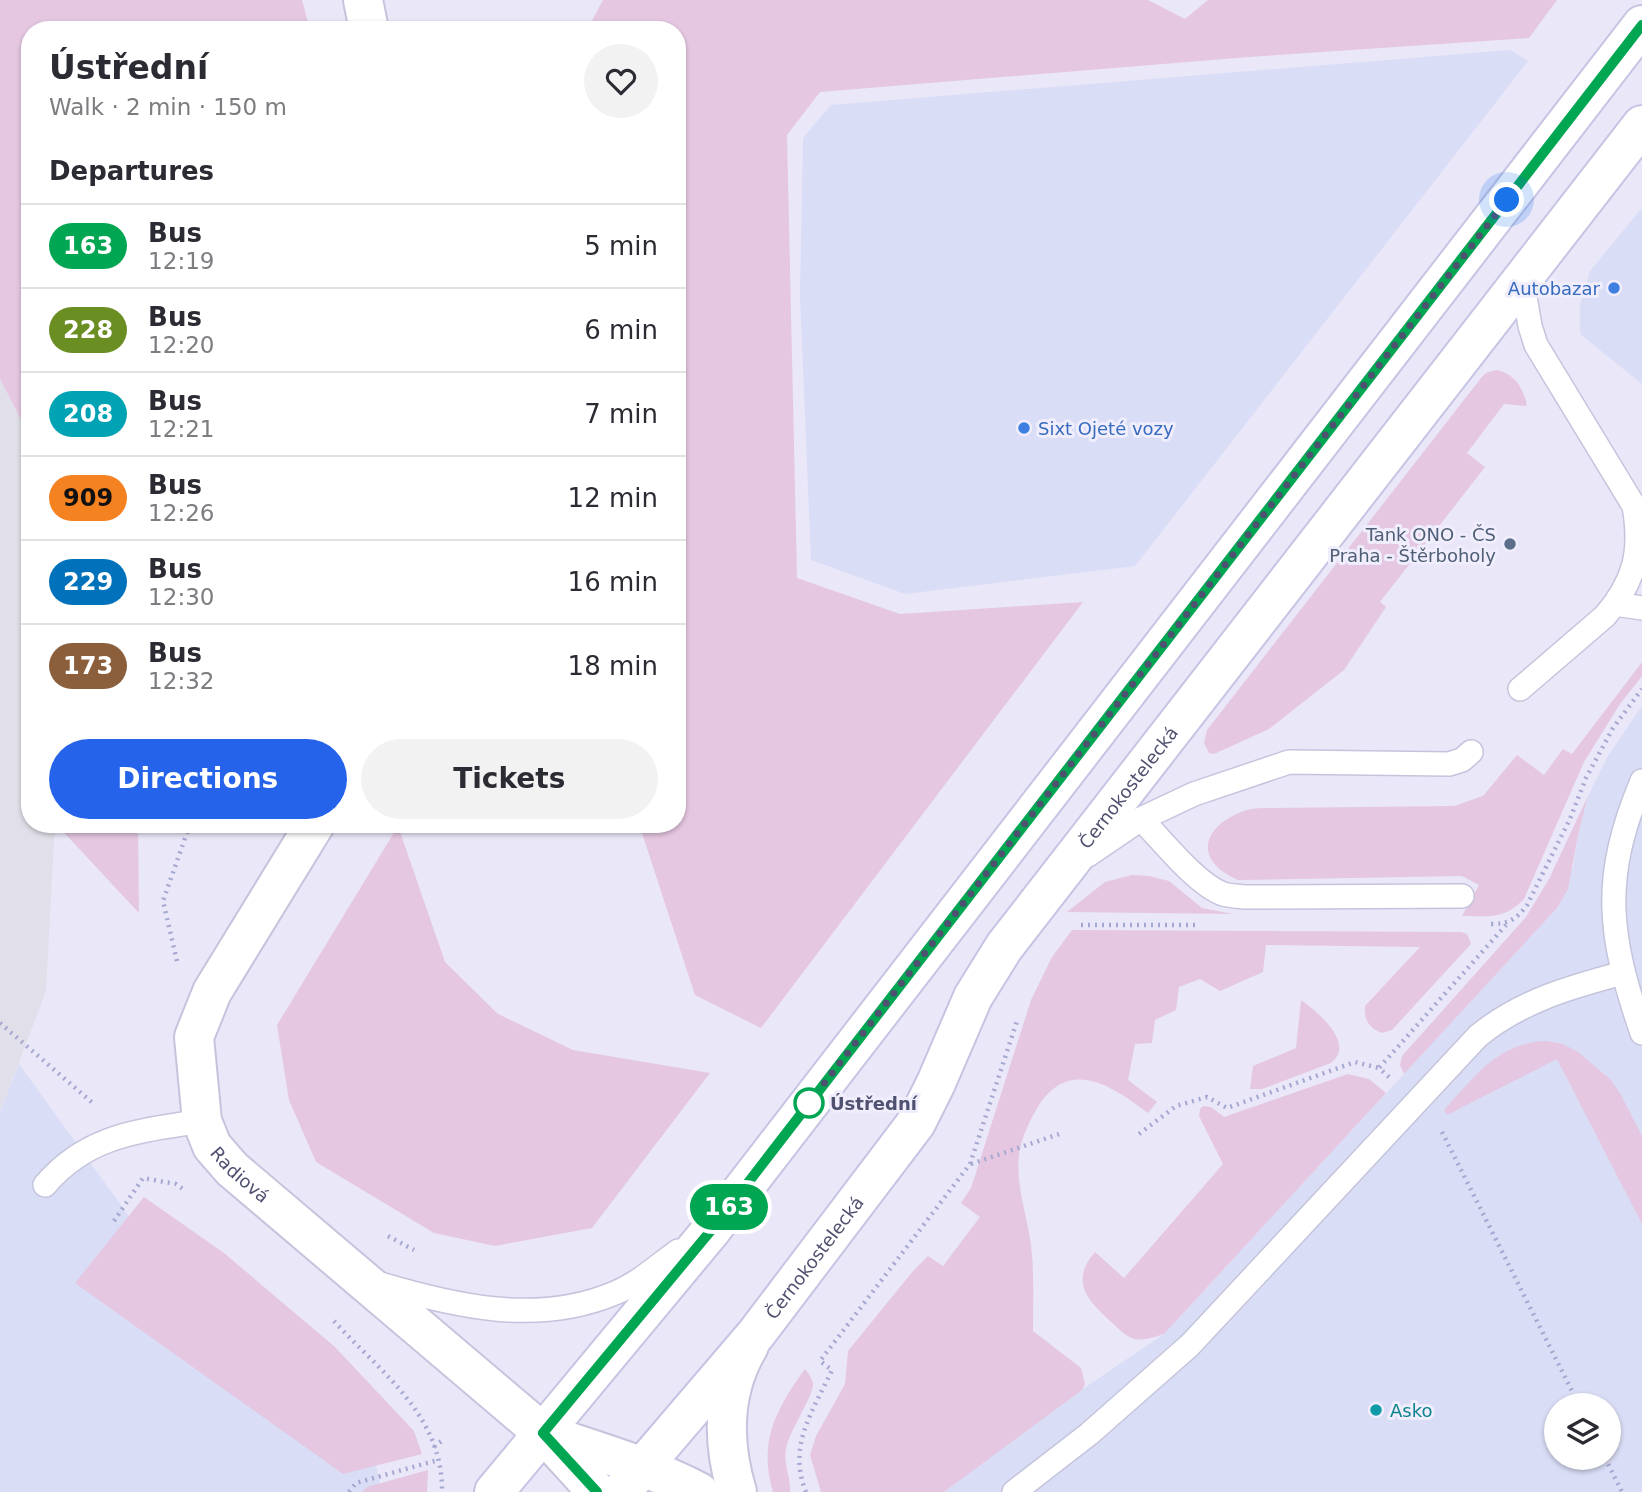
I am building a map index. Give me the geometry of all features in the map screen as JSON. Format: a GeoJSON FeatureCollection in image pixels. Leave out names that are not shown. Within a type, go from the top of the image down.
{"type":"FeatureCollection","features":[{"type":"Feature","properties":{"kind":"main road"},"geometry":{"type":"LineString","coordinates":[[363,0],[367,21]]}},
{"type":"Feature","properties":{"kind":"main road"},"geometry":{"type":"LineString","coordinates":[[494,1492],[713,1228],[1642,25]]}},
{"type":"Feature","properties":{"kind":"main road","name":"Černokostelecká"},"geometry":{"type":"LineString","coordinates":[[632,1479],[756,1334],[916,1123],[988,970],[1642,125]]}},
{"type":"Feature","properties":{"kind":"main road","name":"Radiová"},"geometry":{"type":"LineString","coordinates":[[309,833],[212,992],[194,1037],[202,1121],[212,1146],[232,1169],[543,1433]]}},
{"type":"Feature","properties":{"kind":"main road"},"geometry":{"type":"LineString","coordinates":[[737,1492],[728,1455],[726,1415],[737,1366],[756,1334]]}},
{"type":"Feature","properties":{"kind":"main road"},"geometry":{"type":"LineString","coordinates":[[543,1433],[632,1479],[699,1492]]}},
{"type":"Feature","properties":{"kind":"main road"},"geometry":{"type":"LineString","coordinates":[[543,1433],[597,1492]]}},
{"type":"Feature","properties":{"kind":"lane"},"geometry":{"type":"LineString","coordinates":[[1520,689],[1605,616],[1615,604],[1635,571],[1639,526],[1634,506],[1536,345],[1522,279]]}},
{"type":"Feature","properties":{"kind":"lane"},"geometry":{"type":"LineString","coordinates":[[1615,604],[1642,608]]}},
{"type":"Feature","properties":{"kind":"lane"},"geometry":{"type":"LineString","coordinates":[[1062,872],[1141,819],[1194,794],[1289,761],[1450,764],[1462,760],[1471,752]]}},
{"type":"Feature","properties":{"kind":"lane"},"geometry":{"type":"LineString","coordinates":[[1642,781],[1626,820],[1614,881],[1615,932],[1623,973],[1642,1033]]}},
{"type":"Feature","properties":{"kind":"lane"},"geometry":{"type":"LineString","coordinates":[[1141,819],[1198,878],[1224,895],[1462,896]]}},
{"type":"Feature","properties":{"kind":"lane"},"geometry":{"type":"LineString","coordinates":[[1014,1492],[1089,1434],[1190,1345],[1478,1036],[1497,1020],[1535,1000],[1557,991],[1623,973]]}},
{"type":"Feature","properties":{"kind":"lane"},"geometry":{"type":"LineString","coordinates":[[46,1185],[75,1155],[97,1143],[127,1133],[202,1121]]}},
{"type":"Feature","properties":{"kind":"lane"},"geometry":{"type":"LineString","coordinates":[[359,1278],[468,1307],[527,1311],[562,1307],[614,1293],[639,1281],[713,1228]]}},
{"type":"Feature","properties":{"kind":"path"},"geometry":{"type":"LineString","coordinates":[[187,833],[163,901],[194,1037]]}},
{"type":"Feature","properties":{"kind":"path"},"geometry":{"type":"LineString","coordinates":[[1379,1068],[1507,924]]}},
{"type":"Feature","properties":{"kind":"path"},"geometry":{"type":"LineString","coordinates":[[0,1023],[127,1133]]}},
{"type":"Feature","properties":{"kind":"path"},"geometry":{"type":"LineString","coordinates":[[1139,1134],[1176,1106],[1207,1097],[1227,1108],[1355,1062],[1379,1068],[1394,1082]]}},
{"type":"Feature","properties":{"kind":"path"},"geometry":{"type":"LineString","coordinates":[[1437,1121],[1573,1393]]}},
{"type":"Feature","properties":{"kind":"path"},"geometry":{"type":"LineString","coordinates":[[971,1164],[1062,1133]]}},
{"type":"Feature","properties":{"kind":"path"},"geometry":{"type":"LineString","coordinates":[[114,1222],[143,1178],[176,1184],[187,1191]]}},
{"type":"Feature","properties":{"kind":"path"},"geometry":{"type":"LineString","coordinates":[[806,1492],[799,1475],[798,1454],[802,1434],[832,1370],[820,1361],[961,1180]]}},
{"type":"Feature","properties":{"kind":"path"},"geometry":{"type":"LineString","coordinates":[[384,1234],[419,1253]]}},
{"type":"Feature","properties":{"kind":"path"},"geometry":{"type":"LineString","coordinates":[[329,1315],[412,1402],[430,1432],[438,1460],[442,1492]]}},
{"type":"Feature","properties":{"kind":"path"},"geometry":{"type":"LineString","coordinates":[[434,1447],[443,1439]]}},
{"type":"Feature","properties":{"kind":"path"},"geometry":{"type":"LineString","coordinates":[[349,1492],[356,1483],[438,1460]]}},
{"type":"Feature","properties":{"kind":"path"},"geometry":{"type":"LineString","coordinates":[[1611,1470],[1622,1492]]}},
{"type":"Feature","properties":{"kind":"shaded area"},"geometry":{"type":"Polygon","coordinates":[[[0,0],[302,0],[308,21],[21,21],[21,420],[0,379],[0,0]]]}},
{"type":"Feature","properties":{"kind":"shaded area"},"geometry":{"type":"Polygon","coordinates":[[[603,0],[1148,0],[1185,19],[1208,0],[1557,0],[1529,38],[1249,57],[820,92],[787,135],[797,578],[900,614],[1083,602],[761,1028],[695,995],[642,833],[686,833],[686,21],[592,21],[603,0]]]}},
{"type":"Feature","properties":{"kind":"shaded area","name":"Sixt Ojeté vozy"},"geometry":{"type":"Polygon","coordinates":[[[1510,50],[1528,61],[1135,566],[905,594],[811,560],[800,296],[803,138],[831,105],[1510,50]]]}},
{"type":"Feature","properties":{"kind":"shaded area","name":"Autobazar"},"geometry":{"type":"Polygon","coordinates":[[[1642,208],[1642,384],[1580,334],[1580,304],[1590,271],[1642,208]]]}},
{"type":"Feature","properties":{"kind":"shaded area"},"geometry":{"type":"Polygon","coordinates":[[[1496,370],[1508,374],[1517,382],[1527,406],[1504,404],[1467,453],[1485,467],[1380,602],[1386,607],[1344,670],[1269,729],[1214,754],[1209,753],[1204,743],[1207,730],[1481,378],[1496,370]]]}},
{"type":"Feature","properties":{"kind":"shaded area"},"geometry":{"type":"Polygon","coordinates":[[[0,379],[21,420],[21,833],[55,833],[46,991],[0,1112],[0,379]]]}},
{"type":"Feature","properties":{"kind":"shaded area"},"geometry":{"type":"Polygon","coordinates":[[[1642,662],[1642,676],[1620,704],[1584,762],[1524,899],[1510,911],[1488,916],[1462,916],[1479,885],[1462,876],[1238,880],[1223,872],[1208,852],[1208,842],[1221,824],[1250,809],[1454,806],[1483,796],[1517,755],[1544,775],[1563,749],[1572,754],[1642,662]]]}},
{"type":"Feature","properties":{"kind":"shaded area"},"geometry":{"type":"Polygon","coordinates":[[[1642,706],[1642,1492],[944,1492],[1071,1397],[1164,1334],[1557,908],[1573,867],[1588,796],[1608,756],[1642,706]]]}},
{"type":"Feature","properties":{"kind":"shaded area"},"geometry":{"type":"Polygon","coordinates":[[[1588,796],[1568,889],[1557,908],[1404,1074],[1400,1065],[1402,1056],[1526,917],[1549,879],[1588,796]]]}},
{"type":"Feature","properties":{"kind":"shaded area"},"geometry":{"type":"Polygon","coordinates":[[[64,833],[138,833],[139,913],[64,833]]]}},
{"type":"Feature","properties":{"kind":"shaded area"},"geometry":{"type":"Polygon","coordinates":[[[394,833],[400,833],[445,962],[498,1014],[573,1050],[710,1073],[592,1228],[495,1246],[434,1233],[316,1162],[289,1100],[277,1025],[394,833]]]}},
{"type":"Feature","properties":{"kind":"shaded area"},"geometry":{"type":"Polygon","coordinates":[[[1132,875],[1169,881],[1202,908],[1233,914],[1067,912],[1105,882],[1132,875]]]}},
{"type":"Feature","properties":{"kind":"shaded area"},"geometry":{"type":"Polygon","coordinates":[[[1072,930],[1461,932],[1467,934],[1471,944],[1392,1030],[1382,1033],[1368,1023],[1365,1006],[1420,947],[1266,945],[1263,972],[1220,991],[1200,979],[1179,987],[1176,1010],[1155,1020],[1152,1043],[1135,1044],[1128,1080],[1157,1102],[1148,1113],[1107,1086],[1092,1081],[1065,1082],[1051,1090],[1032,1116],[1024,1135],[1018,1167],[1032,1255],[1033,1331],[1081,1368],[1085,1384],[1082,1390],[944,1492],[821,1492],[810,1455],[816,1436],[845,1384],[848,1351],[913,1271],[928,1256],[943,1266],[980,1217],[961,1203],[971,1188],[1031,1000],[1052,957],[1072,930]]]}},
{"type":"Feature","properties":{"kind":"shaded area"},"geometry":{"type":"Polygon","coordinates":[[[1301,1000],[1332,1029],[1337,1038],[1338,1055],[1331,1063],[1262,1089],[1250,1089],[1253,1066],[1296,1048],[1301,1000]]]}},
{"type":"Feature","properties":{"kind":"shaded area"},"geometry":{"type":"Polygon","coordinates":[[[1546,1041],[1563,1044],[1578,1052],[1611,1080],[1621,1095],[1642,1136],[1642,1224],[1557,1059],[1447,1115],[1444,1110],[1477,1074],[1500,1055],[1529,1043],[1546,1041]]]}},
{"type":"Feature","properties":{"kind":"shaded area"},"geometry":{"type":"Polygon","coordinates":[[[19,1064],[193,1305],[370,1439],[382,1492],[0,1492],[0,1112],[19,1064]]]}},
{"type":"Feature","properties":{"kind":"shaded area"},"geometry":{"type":"Polygon","coordinates":[[[1348,1074],[1369,1079],[1386,1093],[1164,1334],[1144,1339],[1132,1338],[1123,1333],[1094,1305],[1084,1290],[1083,1281],[1088,1262],[1095,1252],[1124,1278],[1223,1164],[1199,1116],[1203,1106],[1211,1107],[1224,1117],[1348,1074]]]}},
{"type":"Feature","properties":{"kind":"shaded area"},"geometry":{"type":"Polygon","coordinates":[[[144,1197],[224,1253],[335,1347],[414,1431],[422,1454],[343,1474],[75,1283],[144,1197]]]}},
{"type":"Feature","properties":{"kind":"shaded area"},"geometry":{"type":"Polygon","coordinates":[[[805,1369],[813,1388],[786,1449],[790,1492],[773,1492],[768,1457],[772,1427],[778,1412],[805,1369]]]}},
{"type":"Feature","properties":{"kind":"shaded area"},"geometry":{"type":"Polygon","coordinates":[[[428,1470],[427,1492],[362,1492],[367,1487],[428,1470]]]}},
{"type":"Feature","properties":{"kind":"bus line","name":"163"},"geometry":{"type":"LineString","coordinates":[[597,1492],[543,1433],[713,1228],[1642,25]]}},
{"type":"Feature","properties":{"kind":"place","name":"Autobazar"},"geometry":{"type":"Point","coordinates":[1614,288]}},
{"type":"Feature","properties":{"kind":"place","name":"Sixt Ojeté vozy"},"geometry":{"type":"Point","coordinates":[1024,428]}},
{"type":"Feature","properties":{"kind":"place","name":"Tank ONO - ČS Praha - Štěrboholy"},"geometry":{"type":"Point","coordinates":[1510,544]}},
{"type":"Feature","properties":{"kind":"place","name":"Ústřední"},"geometry":{"type":"Point","coordinates":[809,1103]}},
{"type":"Feature","properties":{"kind":"place","name":"Asko"},"geometry":{"type":"Point","coordinates":[1376,1410]}},
{"type":"Feature","properties":{"kind":"route"},"geometry":{"type":"LineString","coordinates":[[809,1103],[1507,200]]}}]}
